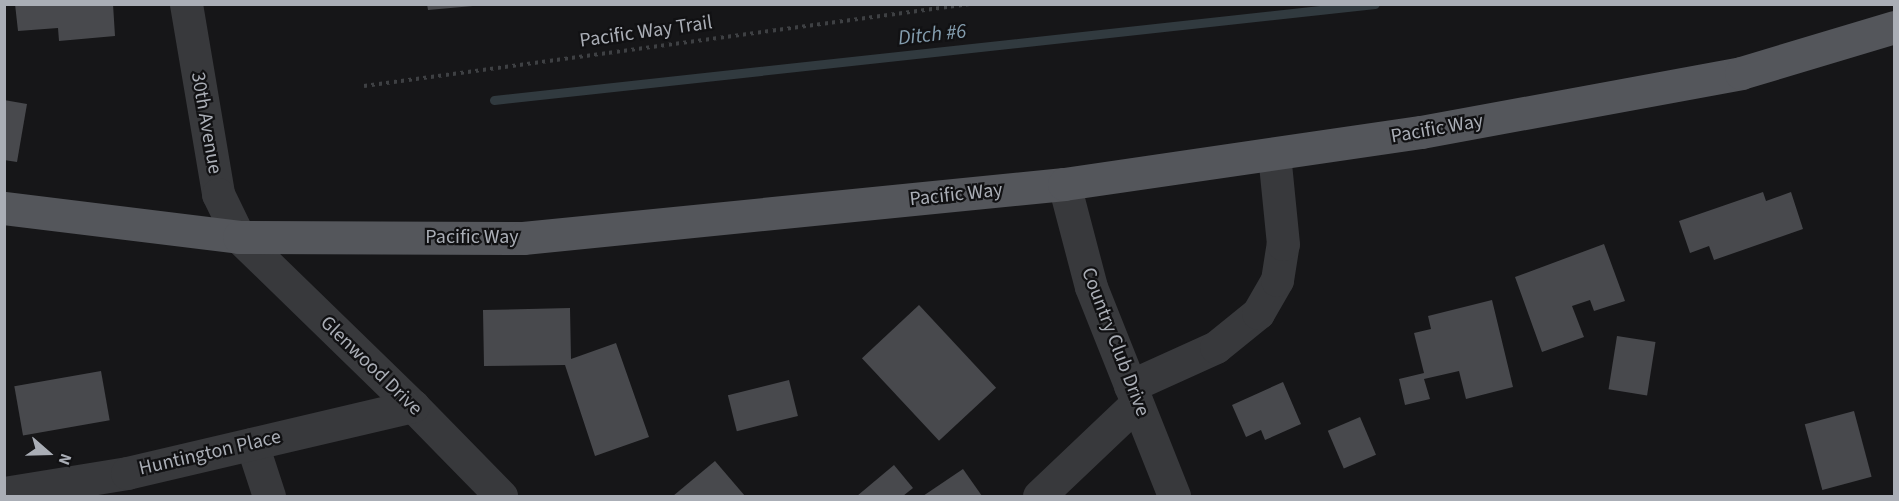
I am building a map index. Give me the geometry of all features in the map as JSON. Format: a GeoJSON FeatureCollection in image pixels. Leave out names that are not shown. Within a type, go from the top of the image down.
{"type":"FeatureCollection","features":[{"type":"Feature","properties":{"kind":"main road","name":"Pacific Way"},"geometry":{"type":"LineString","coordinates":[[4,208],[239,237],[523,238],[1064,184],[1421,132],[1741,72],[1894,27]]}},
{"type":"Feature","properties":{"kind":"street","name":"30th Avenue"},"geometry":{"type":"LineString","coordinates":[[186,4],[218,194],[239,237]]}},
{"type":"Feature","properties":{"kind":"street"},"geometry":{"type":"LineString","coordinates":[[1043,495],[1134,394],[1216,347],[1258,313],[1277,280],[1283,244],[1274,154]]}},
{"type":"Feature","properties":{"kind":"street","name":"Country Club Drive"},"geometry":{"type":"LineString","coordinates":[[1064,184],[1091,287],[1174,496]]}},
{"type":"Feature","properties":{"kind":"street","name":"Glenwood Drive"},"geometry":{"type":"LineString","coordinates":[[239,237],[413,406],[501,496]]}},
{"type":"Feature","properties":{"kind":"street","name":"Huntington Place"},"geometry":{"type":"LineString","coordinates":[[4,493],[127,472],[413,406]]}},
{"type":"Feature","properties":{"kind":"street"},"geometry":{"type":"LineString","coordinates":[[252,444],[269,496]]}},
{"type":"Feature","properties":{"kind":"path","name":"Pacific Way Trail"},"geometry":{"type":"LineString","coordinates":[[364,86],[969,4]]}},
{"type":"Feature","properties":{"kind":"building"},"geometry":{"type":"Polygon","coordinates":[[[15,4],[113,4],[115,36],[59,41],[58,28],[18,31],[15,4]]]}},
{"type":"Feature","properties":{"kind":"building"},"geometry":{"type":"Polygon","coordinates":[[[427,4],[473,4],[473,6],[428,10],[427,4]]]}},
{"type":"Feature","properties":{"kind":"building"},"geometry":{"type":"Polygon","coordinates":[[[4,100],[27,104],[17,162],[4,160],[4,100]]]}},
{"type":"Feature","properties":{"kind":"building"},"geometry":{"type":"Polygon","coordinates":[[[1763,192],[1766,201],[1791,192],[1803,229],[1714,260],[1709,246],[1690,253],[1679,221],[1763,192]]]}},
{"type":"Feature","properties":{"kind":"building"},"geometry":{"type":"Polygon","coordinates":[[[1604,244],[1625,301],[1594,311],[1590,300],[1572,306],[1584,337],[1542,352],[1515,277],[1604,244]]]}},
{"type":"Feature","properties":{"kind":"building"},"geometry":{"type":"Polygon","coordinates":[[[1492,300],[1513,387],[1466,399],[1459,371],[1424,379],[1430,399],[1405,405],[1399,379],[1424,373],[1414,333],[1431,329],[1428,316],[1492,300]]]}},
{"type":"Feature","properties":{"kind":"building"},"geometry":{"type":"Polygon","coordinates":[[[919,305],[996,388],[939,441],[862,358],[919,305]]]}},
{"type":"Feature","properties":{"kind":"building"},"geometry":{"type":"Polygon","coordinates":[[[570,308],[571,359],[616,343],[649,437],[595,456],[565,365],[484,366],[483,310],[570,308]]]}},
{"type":"Feature","properties":{"kind":"building"},"geometry":{"type":"Polygon","coordinates":[[[1617,336],[1656,342],[1647,395],[1609,389],[1617,336]]]}},
{"type":"Feature","properties":{"kind":"building"},"geometry":{"type":"Polygon","coordinates":[[[101,371],[110,420],[23,436],[14,386],[101,371]]]}},
{"type":"Feature","properties":{"kind":"building"},"geometry":{"type":"Polygon","coordinates":[[[789,380],[798,416],[737,431],[728,395],[789,380]]]}},
{"type":"Feature","properties":{"kind":"building"},"geometry":{"type":"Polygon","coordinates":[[[1283,382],[1301,424],[1265,440],[1261,430],[1246,437],[1232,405],[1283,382]]]}},
{"type":"Feature","properties":{"kind":"building"},"geometry":{"type":"Polygon","coordinates":[[[1854,411],[1872,477],[1822,490],[1805,424],[1854,411]]]}},
{"type":"Feature","properties":{"kind":"building"},"geometry":{"type":"Polygon","coordinates":[[[1360,417],[1376,455],[1344,468],[1328,431],[1360,417]]]}},
{"type":"Feature","properties":{"kind":"building"},"geometry":{"type":"Polygon","coordinates":[[[715,461],[745,496],[673,496],[715,461]]]}},
{"type":"Feature","properties":{"kind":"building"},"geometry":{"type":"Polygon","coordinates":[[[894,465],[913,488],[903,496],[857,496],[894,465]]]}},
{"type":"Feature","properties":{"kind":"building"},"geometry":{"type":"Polygon","coordinates":[[[963,469],[982,496],[923,496],[963,469]]]}},
{"type":"Feature","properties":{"kind":"waterway","name":"Ditch #6"},"geometry":{"type":"LineString","coordinates":[[494,100],[1375,4]]}}]}
